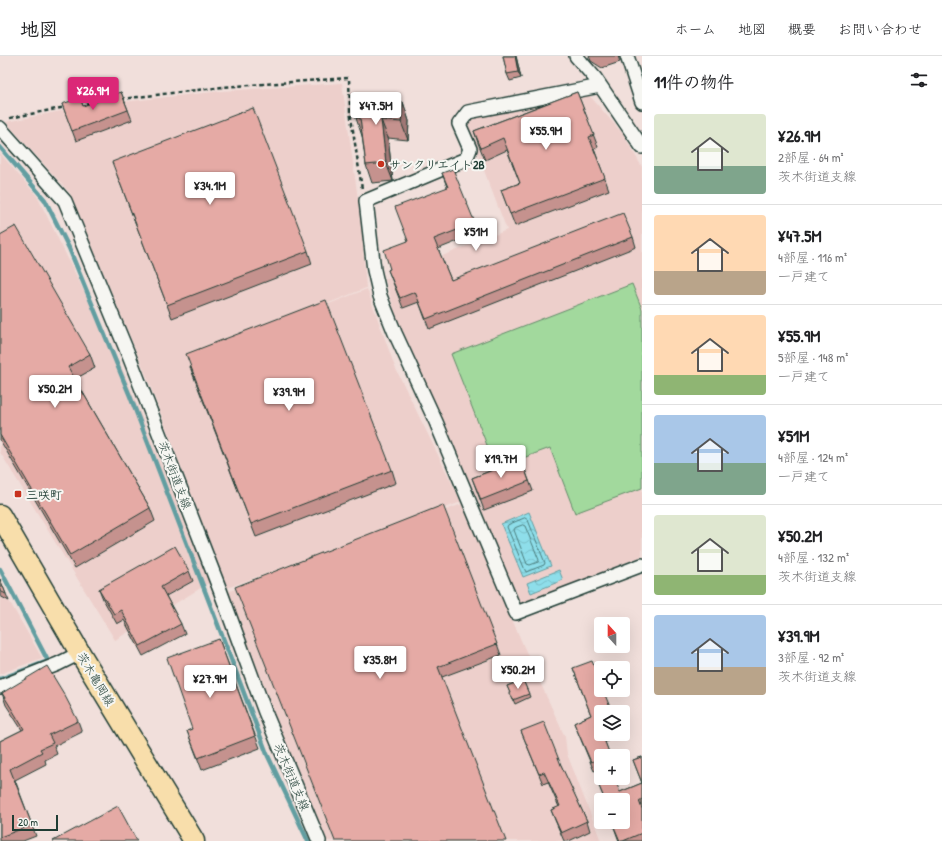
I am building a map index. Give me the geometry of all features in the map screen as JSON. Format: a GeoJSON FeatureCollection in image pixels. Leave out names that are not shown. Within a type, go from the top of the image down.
{"type":"FeatureCollection","features":[{"type":"Feature","properties":{"kind":"main road","name":"茨木亀岡線"},"geometry":{"type":"LineString","coordinates":[[0,515],[80,653],[194,841]]}},
{"type":"Feature","properties":{"kind":"street"},"geometry":{"type":"LineString","coordinates":[[576,56],[595,78],[642,147]]}},
{"type":"Feature","properties":{"kind":"street"},"geometry":{"type":"LineString","coordinates":[[627,56],[642,102]]}},
{"type":"Feature","properties":{"kind":"street"},"geometry":{"type":"LineString","coordinates":[[600,86],[468,112],[459,124],[470,150],[466,159],[366,201],[374,270],[380,296],[395,333],[436,422],[516,613],[642,565]]}},
{"type":"Feature","properties":{"kind":"street","name":"茨木街道支線"},"geometry":{"type":"LineString","coordinates":[[4,123],[65,201],[129,356],[220,590],[265,712],[319,841]]}},
{"type":"Feature","properties":{"kind":"street"},"geometry":{"type":"LineString","coordinates":[[0,687],[58,664],[80,653]]}},
{"type":"Feature","properties":{"kind":"path"},"geometry":{"type":"LineString","coordinates":[[120,99],[223,87],[349,78],[350,111],[362,193],[366,201]]}},
{"type":"Feature","properties":{"kind":"path"},"geometry":{"type":"LineString","coordinates":[[74,106],[97,102]]}},
{"type":"Feature","properties":{"kind":"path"},"geometry":{"type":"LineString","coordinates":[[4,123],[67,107]]}},
{"type":"Feature","properties":{"kind":"shaded area"},"geometry":{"type":"Polygon","coordinates":[[[342,83],[361,221],[366,288],[220,347],[367,289],[395,367],[461,502],[227,588],[147,377],[70,193],[6,122],[86,106],[222,91],[342,83]]]}},
{"type":"Feature","properties":{"kind":"shaded area"},"geometry":{"type":"Polygon","coordinates":[[[589,95],[623,134],[642,167],[642,556],[521,604],[399,325],[385,279],[507,230],[468,129],[470,119],[589,95]]]}},
{"type":"Feature","properties":{"kind":"shaded area"},"geometry":{"type":"Polygon","coordinates":[[[0,153],[37,196],[124,372],[209,583],[115,640],[0,452],[0,153]]]}},
{"type":"Feature","properties":{"kind":"shaded area"},"geometry":{"type":"Polygon","coordinates":[[[462,504],[565,737],[567,754],[594,823],[594,829],[596,829],[601,841],[323,841],[227,592],[462,504]]]}},
{"type":"Feature","properties":{"kind":"shaded area"},"geometry":{"type":"Polygon","coordinates":[[[0,585],[42,658],[0,674],[0,585]]]}},
{"type":"Feature","properties":{"kind":"green space"},"geometry":{"type":"Polygon","coordinates":[[[632,284],[642,309],[642,488],[575,513],[550,448],[496,468],[451,354],[632,284]]]}},
{"type":"Feature","properties":{"kind":"water"},"geometry":{"type":"Polygon","coordinates":[[[529,512],[551,566],[523,577],[501,524],[529,512]]]}},
{"type":"Feature","properties":{"kind":"water"},"geometry":{"type":"Polygon","coordinates":[[[559,570],[563,580],[531,593],[527,583],[559,570]]]}},
{"type":"Feature","properties":{"kind":"building"},"geometry":{"type":"Polygon","coordinates":[[[503,56],[515,56],[518,72],[507,74],[503,56]]]}},
{"type":"Feature","properties":{"kind":"building"},"geometry":{"type":"Polygon","coordinates":[[[121,92],[128,110],[72,131],[62,104],[80,98],[83,106],[121,92]]]}},
{"type":"Feature","properties":{"kind":"building"},"geometry":{"type":"Polygon","coordinates":[[[577,92],[594,135],[589,137],[605,178],[510,214],[501,190],[520,183],[503,138],[481,148],[474,131],[577,92]]]}},
{"type":"Feature","properties":{"kind":"building"},"geometry":{"type":"Polygon","coordinates":[[[358,98],[403,102],[401,122],[381,120],[386,163],[366,165],[360,118],[356,118],[358,98]]]}},
{"type":"Feature","properties":{"kind":"building"},"geometry":{"type":"Polygon","coordinates":[[[253,108],[308,251],[167,305],[112,162],[253,108]]]}},
{"type":"Feature","properties":{"kind":"building"},"geometry":{"type":"Polygon","coordinates":[[[453,169],[475,223],[434,239],[451,280],[623,213],[633,237],[426,319],[415,292],[400,298],[388,270],[390,269],[384,250],[408,241],[395,207],[448,187],[442,173],[453,169]]]}},
{"type":"Feature","properties":{"kind":"building"},"geometry":{"type":"Polygon","coordinates":[[[16,226],[90,354],[68,367],[150,508],[70,555],[0,435],[0,235],[16,226]]]}},
{"type":"Feature","properties":{"kind":"building"},"geometry":{"type":"Polygon","coordinates":[[[326,300],[392,470],[251,524],[186,354],[326,300]]]}},
{"type":"Feature","properties":{"kind":"building"},"geometry":{"type":"Polygon","coordinates":[[[521,459],[529,481],[481,500],[472,478],[521,459]]]}},
{"type":"Feature","properties":{"kind":"building"},"geometry":{"type":"Polygon","coordinates":[[[443,505],[497,644],[438,667],[506,841],[335,841],[235,587],[443,505]]]}},
{"type":"Feature","properties":{"kind":"building"},"geometry":{"type":"Polygon","coordinates":[[[175,546],[189,571],[161,587],[181,624],[140,646],[121,610],[114,614],[99,589],[175,546]]]}},
{"type":"Feature","properties":{"kind":"building"},"geometry":{"type":"Polygon","coordinates":[[[0,579],[6,594],[0,591],[0,579]]]}},
{"type":"Feature","properties":{"kind":"building"},"geometry":{"type":"Polygon","coordinates":[[[219,639],[255,736],[198,758],[187,731],[192,729],[167,658],[219,639]]]}},
{"type":"Feature","properties":{"kind":"building"},"geometry":{"type":"Polygon","coordinates":[[[592,661],[594,666],[594,697],[606,697],[609,705],[594,705],[594,741],[605,741],[608,749],[594,749],[594,761],[591,762],[574,723],[591,715],[573,668],[592,661]]]}},
{"type":"Feature","properties":{"kind":"building"},"geometry":{"type":"Polygon","coordinates":[[[47,666],[78,721],[49,735],[53,743],[40,749],[42,752],[10,769],[32,825],[0,837],[0,741],[24,729],[2,693],[47,666]]]}},
{"type":"Feature","properties":{"kind":"building"},"geometry":{"type":"Polygon","coordinates":[[[523,680],[529,694],[513,700],[507,686],[523,680]]]}},
{"type":"Feature","properties":{"kind":"building"},"geometry":{"type":"Polygon","coordinates":[[[544,722],[561,765],[587,821],[561,833],[551,810],[560,806],[544,772],[539,774],[521,731],[544,722]]]}},
{"type":"Feature","properties":{"kind":"building"},"geometry":{"type":"Polygon","coordinates":[[[642,757],[642,783],[633,760],[642,757]]]}},
{"type":"Feature","properties":{"kind":"building"},"geometry":{"type":"Polygon","coordinates":[[[642,783],[642,799],[639,801],[642,809],[642,833],[620,841],[615,829],[630,829],[630,793],[602,793],[599,786],[617,785],[620,792],[642,783]]]}},
{"type":"Feature","properties":{"kind":"building"},"geometry":{"type":"Polygon","coordinates":[[[118,806],[137,841],[53,841],[118,806]]]}},
{"type":"Feature","properties":{"kind":"waterway"},"geometry":{"type":"LineString","coordinates":[[0,147],[45,200],[69,248],[130,396],[267,754],[308,841]]}},
{"type":"Feature","properties":{"kind":"waterway"},"geometry":{"type":"LineString","coordinates":[[0,569],[48,661],[0,679]]}},
{"type":"Feature","properties":{"kind":"place","name":"サンクリエイト2B"},"geometry":{"type":"Point","coordinates":[381,164]}},
{"type":"Feature","properties":{"kind":"place","name":"三咲町"},"geometry":{"type":"Point","coordinates":[18,494]}}]}
